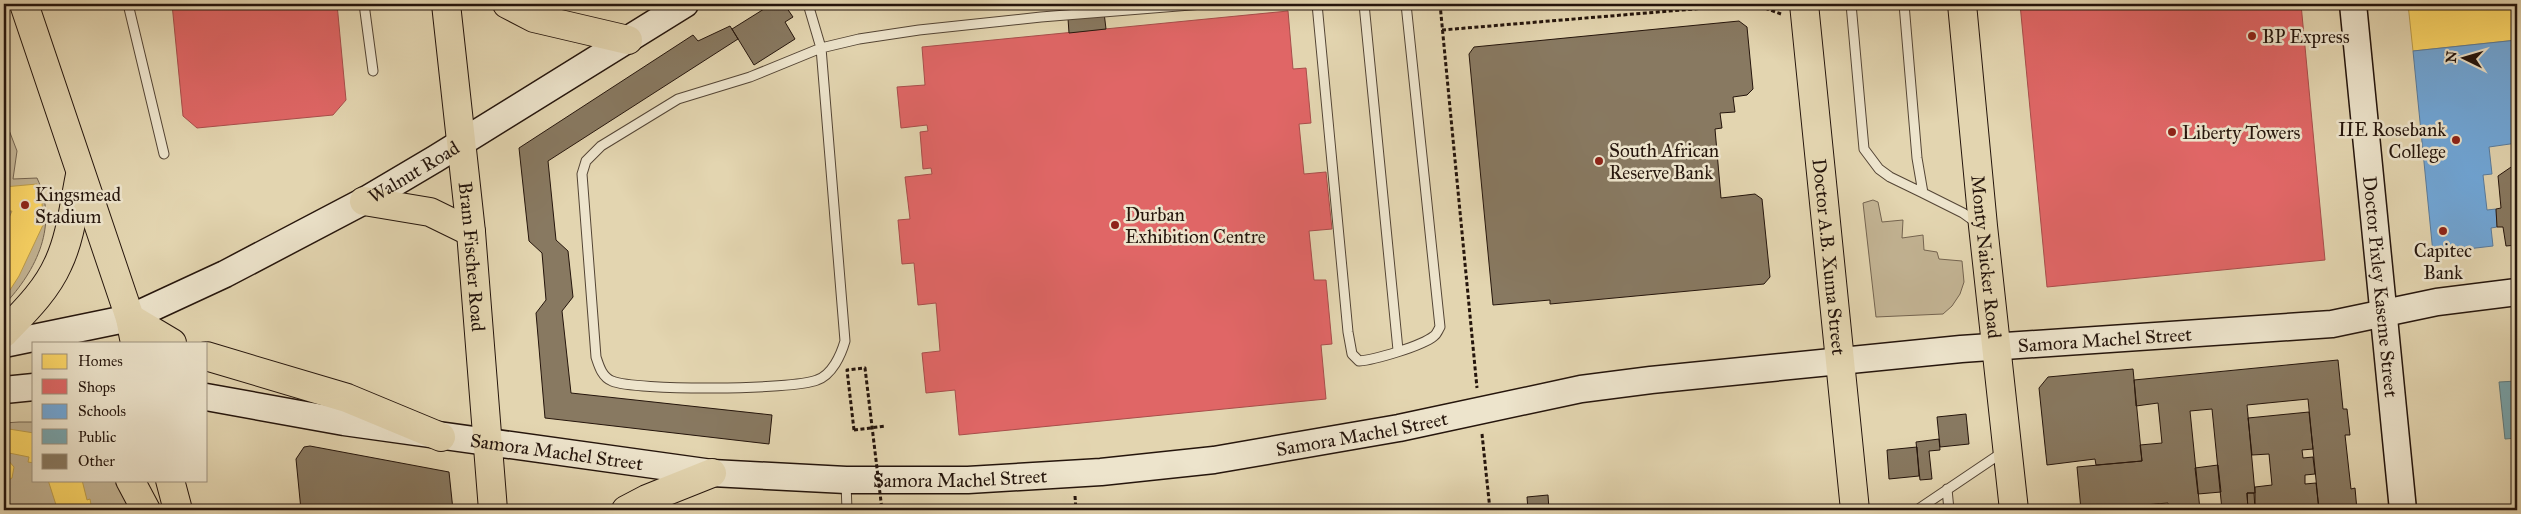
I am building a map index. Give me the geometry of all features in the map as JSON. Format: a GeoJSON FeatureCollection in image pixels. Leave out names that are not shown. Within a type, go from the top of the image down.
{"type":"FeatureCollection","features":[{"type":"Feature","properties":{"kind":"main road"},"geometry":{"type":"LineString","coordinates":[[24,4],[132,330],[169,342]]}},
{"type":"Feature","properties":{"kind":"main road","name":"Bram Fischer Road"},"geometry":{"type":"LineString","coordinates":[[446,4],[471,232],[493,510]]}},
{"type":"Feature","properties":{"kind":"main road"},"geometry":{"type":"LineString","coordinates":[[507,4],[534,18],[628,40]]}},
{"type":"Feature","properties":{"kind":"main road","name":"Walnut Road"},"geometry":{"type":"LineString","coordinates":[[4,344],[132,330],[225,274],[364,201],[685,4]]}},
{"type":"Feature","properties":{"kind":"main road","name":"Monty Naicker Road"},"geometry":{"type":"LineString","coordinates":[[1962,4],[1983,226],[2014,510]]}},
{"type":"Feature","properties":{"kind":"main road","name":"Doctor Pixley Kaseme Street"},"geometry":{"type":"LineString","coordinates":[[2353,4],[2403,510]]}},
{"type":"Feature","properties":{"kind":"main road","name":"Doctor A.B. Xuma Street"},"geometry":{"type":"LineString","coordinates":[[1805,11],[1855,510]]}},
{"type":"Feature","properties":{"kind":"main road"},"geometry":{"type":"LineString","coordinates":[[4,333],[32,304],[50,280],[59,263],[66,241],[80,174]]}},
{"type":"Feature","properties":{"kind":"main road"},"geometry":{"type":"LineString","coordinates":[[364,201],[430,212],[471,232]]}},
{"type":"Feature","properties":{"kind":"main road","name":"Samora Machel Street"},"geometry":{"type":"LineString","coordinates":[[208,397],[344,422],[487,444],[712,473],[846,480],[968,480],[1101,472],[1214,460],[1399,428],[1581,389],[1651,380],[1997,347],[2332,324],[2437,302],[2517,292]]}},
{"type":"Feature","properties":{"kind":"main road"},"geometry":{"type":"LineString","coordinates":[[208,357],[346,398],[441,437]]}},
{"type":"Feature","properties":{"kind":"main road"},"geometry":{"type":"LineString","coordinates":[[4,390],[32,387]]}},
{"type":"Feature","properties":{"kind":"main road"},"geometry":{"type":"LineString","coordinates":[[626,510],[647,499],[712,473]]}},
{"type":"Feature","properties":{"kind":"main road"},"geometry":{"type":"LineString","coordinates":[[131,482],[146,510]]}},
{"type":"Feature","properties":{"kind":"main road"},"geometry":{"type":"LineString","coordinates":[[171,482],[178,510]]}},
{"type":"Feature","properties":{"kind":"lane"},"geometry":{"type":"LineString","coordinates":[[128,4],[164,154]]}},
{"type":"Feature","properties":{"kind":"lane"},"geometry":{"type":"LineString","coordinates":[[364,4],[373,70]]}},
{"type":"Feature","properties":{"kind":"lane"},"geometry":{"type":"LineString","coordinates":[[808,4],[821,48],[844,341],[842,351],[832,368],[819,380],[807,383],[756,387],[654,387],[612,381],[604,376],[596,357],[582,187],[582,174],[586,161],[601,146],[678,99],[750,77],[821,48],[860,39],[919,30],[1041,17],[1203,4]]}},
{"type":"Feature","properties":{"kind":"lane"},"geometry":{"type":"LineString","coordinates":[[1317,4],[1352,354],[1359,361],[1369,360],[1423,342],[1436,335],[1440,326],[1406,4]]}},
{"type":"Feature","properties":{"kind":"lane"},"geometry":{"type":"LineString","coordinates":[[1364,4],[1398,350]]}},
{"type":"Feature","properties":{"kind":"lane"},"geometry":{"type":"LineString","coordinates":[[1850,4],[1864,149],[1880,169],[1890,177],[1963,213],[1983,226]]}},
{"type":"Feature","properties":{"kind":"lane"},"geometry":{"type":"LineString","coordinates":[[1904,4],[1917,158],[1923,193]]}},
{"type":"Feature","properties":{"kind":"lane"},"geometry":{"type":"LineString","coordinates":[[1918,510],[2008,450]]}},
{"type":"Feature","properties":{"kind":"lane"},"geometry":{"type":"LineString","coordinates":[[846,480],[847,510]]}},
{"type":"Feature","properties":{"kind":"lane"},"geometry":{"type":"LineString","coordinates":[[1947,489],[1949,510]]}},
{"type":"Feature","properties":{"kind":"path"},"geometry":{"type":"LineString","coordinates":[[1440,4],[1490,510]]}},
{"type":"Feature","properties":{"kind":"path"},"geometry":{"type":"LineString","coordinates":[[1442,30],[1754,4],[1791,17],[1805,11]]}},
{"type":"Feature","properties":{"kind":"path"},"geometry":{"type":"LineString","coordinates":[[882,510],[865,368],[847,370],[854,430],[886,426]]}},
{"type":"Feature","properties":{"kind":"shaded area","name":"Kingsmead Stadium"},"geometry":{"type":"Polygon","coordinates":[[[4,117],[17,151],[13,179],[37,178],[46,212],[45,229],[35,262],[16,291],[4,305],[4,117]]]}},
{"type":"Feature","properties":{"kind":"shaded area"},"geometry":{"type":"Polygon","coordinates":[[[1873,200],[1878,202],[1882,222],[1903,220],[1902,238],[1923,235],[1924,250],[1937,252],[1939,259],[1962,261],[1964,282],[1960,294],[1952,306],[1943,314],[1876,317],[1863,203],[1873,200]]]}},
{"type":"Feature","properties":{"kind":"shaded area"},"geometry":{"type":"Polygon","coordinates":[[[32,422],[32,482],[119,482],[129,510],[4,510],[4,423],[32,422]]]}},
{"type":"Feature","properties":{"kind":"building: Homes"},"geometry":{"type":"Polygon","coordinates":[[[2408,4],[2517,4],[2517,40],[2413,51],[2408,4]]]}},
{"type":"Feature","properties":{"kind":"building: Homes"},"geometry":{"type":"Polygon","coordinates":[[[4,146],[7,181],[4,182],[4,146]]]}},
{"type":"Feature","properties":{"kind":"building: Homes","name":"Kingsmead Stadium"},"geometry":{"type":"Polygon","coordinates":[[[37,184],[42,202],[43,225],[19,276],[10,290],[4,291],[4,229],[12,211],[6,211],[4,187],[37,184]]]}},
{"type":"Feature","properties":{"kind":"building: Homes"},"geometry":{"type":"Polygon","coordinates":[[[9,429],[32,433],[32,463],[28,462],[29,457],[9,453],[7,459],[14,467],[12,478],[4,483],[4,437],[7,438],[9,429]]]}},
{"type":"Feature","properties":{"kind":"building: Homes"},"geometry":{"type":"Polygon","coordinates":[[[49,482],[82,482],[87,500],[90,499],[92,510],[55,510],[57,508],[49,482]]]}},
{"type":"Feature","properties":{"kind":"building: Shops"},"geometry":{"type":"Polygon","coordinates":[[[172,4],[337,4],[346,100],[333,115],[197,128],[183,116],[172,4]]]}},
{"type":"Feature","properties":{"kind":"building: Shops","name":"Liberty Towers"},"geometry":{"type":"Polygon","coordinates":[[[2020,4],[2301,4],[2325,260],[2047,287],[2020,4]]]}},
{"type":"Feature","properties":{"kind":"building: Shops","name":"Durban Exhibition Centre"},"geometry":{"type":"Polygon","coordinates":[[[1288,11],[1293,69],[1306,68],[1311,123],[1299,124],[1304,174],[1326,172],[1332,229],[1309,231],[1314,280],[1326,280],[1332,344],[1321,345],[1326,399],[959,435],[955,390],[926,393],[922,353],[940,351],[936,303],[918,305],[914,263],[902,264],[898,220],[910,219],[905,177],[932,174],[931,168],[923,169],[920,132],[928,131],[927,125],[901,128],[897,87],[925,85],[922,47],[1288,11]]]}},
{"type":"Feature","properties":{"kind":"building: Schools"},"geometry":{"type":"Polygon","coordinates":[[[2517,40],[2517,143],[2489,147],[2492,174],[2483,175],[2487,210],[2496,209],[2497,227],[2491,228],[2493,246],[2433,253],[2413,51],[2517,40]]]}},
{"type":"Feature","properties":{"kind":"building: Public"},"geometry":{"type":"Polygon","coordinates":[[[2517,381],[2517,438],[2505,439],[2499,382],[2517,381]]]}},
{"type":"Feature","properties":{"kind":"building: Other"},"geometry":{"type":"Polygon","coordinates":[[[772,4],[775,7],[784,4],[793,17],[785,22],[795,39],[754,65],[732,29],[772,4]]]}},
{"type":"Feature","properties":{"kind":"building: Other"},"geometry":{"type":"Polygon","coordinates":[[[1067,4],[1103,4],[1106,29],[1069,33],[1067,4]]]}},
{"type":"Feature","properties":{"kind":"building: Other","name":"South African Reserve Bank"},"geometry":{"type":"Polygon","coordinates":[[[1739,21],[1747,27],[1753,89],[1747,95],[1733,97],[1735,112],[1720,113],[1722,128],[1715,129],[1721,198],[1755,194],[1762,199],[1770,277],[1764,284],[1550,304],[1550,300],[1493,305],[1469,54],[1474,47],[1739,21]]]}},
{"type":"Feature","properties":{"kind":"building: Other"},"geometry":{"type":"Polygon","coordinates":[[[730,26],[738,39],[548,161],[556,240],[568,251],[573,297],[562,311],[571,393],[772,415],[769,444],[545,418],[536,313],[546,300],[542,253],[529,241],[519,148],[693,35],[698,41],[730,26]]]}},
{"type":"Feature","properties":{"kind":"building: Other"},"geometry":{"type":"Polygon","coordinates":[[[2517,163],[2517,245],[2506,246],[2503,227],[2497,227],[2496,209],[2501,208],[2498,176],[2517,163]]]}},
{"type":"Feature","properties":{"kind":"building: Other"},"geometry":{"type":"Polygon","coordinates":[[[2338,360],[2343,409],[2347,409],[2350,435],[2345,435],[2351,489],[2355,488],[2357,510],[2319,510],[2308,399],[2247,405],[2255,493],[2247,493],[2248,510],[2222,510],[2212,409],[2190,411],[2200,510],[2169,510],[2168,503],[2081,510],[2077,467],[2142,461],[2140,445],[2162,443],[2158,403],[2136,406],[2134,380],[2338,360]]]}},
{"type":"Feature","properties":{"kind":"building: Other"},"geometry":{"type":"Polygon","coordinates":[[[2133,369],[2142,461],[2096,465],[2095,459],[2047,465],[2039,388],[2048,377],[2133,369]]]}},
{"type":"Feature","properties":{"kind":"building: Other"},"geometry":{"type":"Polygon","coordinates":[[[2309,412],[2313,449],[2302,450],[2303,458],[2313,457],[2315,474],[2305,475],[2305,484],[2316,483],[2319,510],[2255,510],[2255,487],[2272,485],[2269,454],[2252,455],[2248,418],[2309,412]]]}},
{"type":"Feature","properties":{"kind":"building: Other"},"geometry":{"type":"Polygon","coordinates":[[[1966,414],[1969,444],[1940,447],[1937,417],[1966,414]]]}},
{"type":"Feature","properties":{"kind":"building: Other"},"geometry":{"type":"Polygon","coordinates":[[[1939,439],[1940,450],[1929,451],[1932,479],[1920,480],[1916,442],[1939,439]]]}},
{"type":"Feature","properties":{"kind":"building: Other"},"geometry":{"type":"Polygon","coordinates":[[[310,446],[449,472],[453,510],[301,510],[296,459],[304,447],[310,446]]]}},
{"type":"Feature","properties":{"kind":"building: Other"},"geometry":{"type":"Polygon","coordinates":[[[1917,447],[1919,476],[1889,479],[1887,450],[1917,447]]]}},
{"type":"Feature","properties":{"kind":"building: Other"},"geometry":{"type":"Polygon","coordinates":[[[2218,465],[2221,492],[2198,494],[2195,468],[2218,465]]]}},
{"type":"Feature","properties":{"kind":"building: Other"},"geometry":{"type":"Polygon","coordinates":[[[2247,493],[2254,493],[2255,510],[2248,510],[2247,493]]]}},
{"type":"Feature","properties":{"kind":"building: Other"},"geometry":{"type":"Polygon","coordinates":[[[1548,495],[1549,510],[1528,510],[1527,497],[1548,495]]]}},
{"type":"Feature","properties":{"kind":"building: Other"},"geometry":{"type":"Polygon","coordinates":[[[2159,504],[2160,510],[2094,510],[2159,504]]]}},
{"type":"Feature","properties":{"kind":"place","name":"BP Express"},"geometry":{"type":"Point","coordinates":[2252,36]}},
{"type":"Feature","properties":{"kind":"place","name":"Liberty Towers"},"geometry":{"type":"Point","coordinates":[2172,132]}},
{"type":"Feature","properties":{"kind":"place","name":"IIE Rosebank College"},"geometry":{"type":"Point","coordinates":[2456,140]}},
{"type":"Feature","properties":{"kind":"place","name":"South African Reserve Bank"},"geometry":{"type":"Point","coordinates":[1599,161]}},
{"type":"Feature","properties":{"kind":"place","name":"Kingsmead Stadium"},"geometry":{"type":"Point","coordinates":[25,205]}},
{"type":"Feature","properties":{"kind":"place","name":"Durban Exhibition Centre"},"geometry":{"type":"Point","coordinates":[1115,225]}},
{"type":"Feature","properties":{"kind":"place","name":"Capitec Bank"},"geometry":{"type":"Point","coordinates":[2443,231]}}]}
